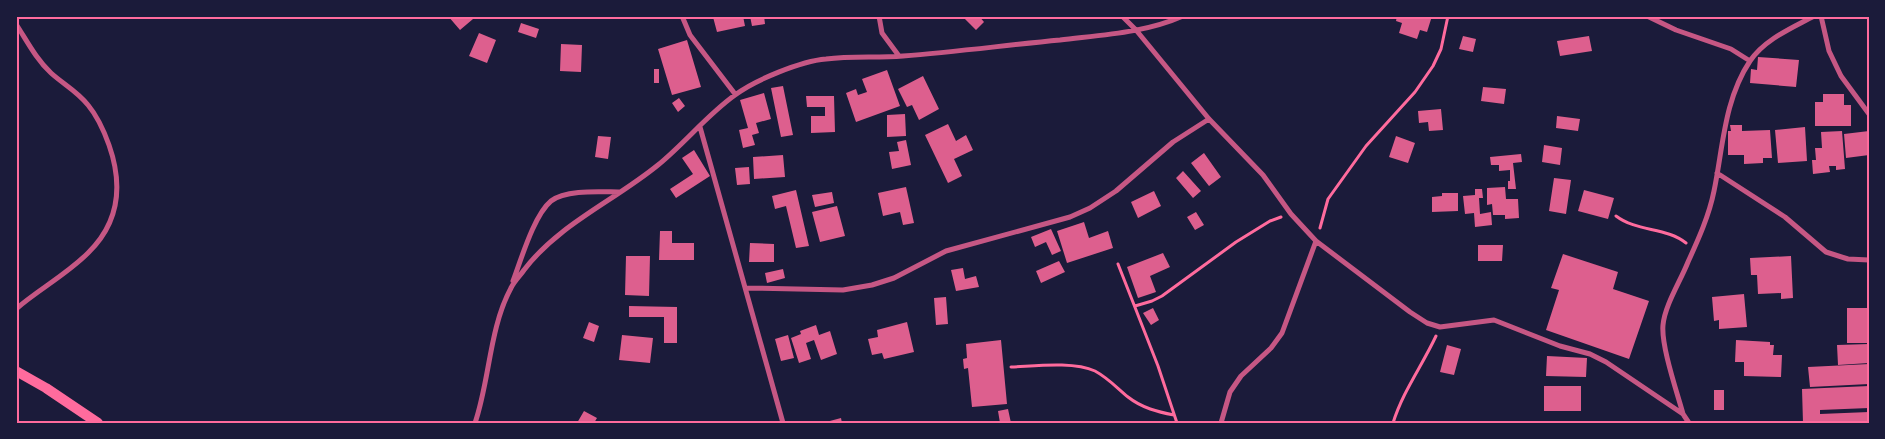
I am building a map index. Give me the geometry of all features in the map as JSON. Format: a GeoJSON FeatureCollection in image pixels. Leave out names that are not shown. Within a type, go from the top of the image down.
{"type":"FeatureCollection","features":[{"type":"Feature","properties":{"kind":"main road"},"geometry":{"type":"LineString","coordinates":[[16,371],[46,388],[98,423]]}},
{"type":"Feature","properties":{"kind":"street"},"geometry":{"type":"LineString","coordinates":[[682,16],[690,35],[735,94]]}},
{"type":"Feature","properties":{"kind":"street"},"geometry":{"type":"LineString","coordinates":[[879,16],[882,33],[899,56]]}},
{"type":"Feature","properties":{"kind":"street"},"geometry":{"type":"LineString","coordinates":[[1122,16],[1136,30],[1209,119],[1263,176],[1291,214],[1316,241],[1410,312],[1427,323],[1440,327],[1494,320],[1560,346],[1590,354],[1606,362],[1683,414]]}},
{"type":"Feature","properties":{"kind":"street"},"geometry":{"type":"LineString","coordinates":[[511,287],[535,256],[560,234],[644,177],[735,94],[808,62],[824,59],[949,52],[1136,30],[1169,22],[1183,16]]}},
{"type":"Feature","properties":{"kind":"street"},"geometry":{"type":"LineString","coordinates":[[1647,16],[1676,30],[1731,49],[1750,61]]}},
{"type":"Feature","properties":{"kind":"street"},"geometry":{"type":"LineString","coordinates":[[1689,423],[1683,414],[1665,347],[1663,325],[1672,297],[1707,215],[1714,193],[1723,137],[1732,101],[1750,61],[1758,51],[1778,36],[1814,16]]}},
{"type":"Feature","properties":{"kind":"street"},"geometry":{"type":"LineString","coordinates":[[1821,16],[1829,51],[1841,76],[1869,114]]}},
{"type":"Feature","properties":{"kind":"street"},"geometry":{"type":"LineString","coordinates":[[16,24],[40,61],[53,75],[71,86],[88,105],[104,130],[115,161],[118,178],[118,199],[110,222],[100,239],[88,253],[60,277],[16,309]]}},
{"type":"Feature","properties":{"kind":"street"},"geometry":{"type":"LineString","coordinates":[[746,288],[843,290],[872,285],[894,278],[946,251],[1070,217],[1090,208],[1116,191],[1173,142],[1209,119]]}},
{"type":"Feature","properties":{"kind":"street"},"geometry":{"type":"LineString","coordinates":[[700,127],[783,423]]}},
{"type":"Feature","properties":{"kind":"street"},"geometry":{"type":"LineString","coordinates":[[1717,173],[1785,217],[1826,252],[1848,259],[1869,260]]}},
{"type":"Feature","properties":{"kind":"street"},"geometry":{"type":"LineString","coordinates":[[476,423],[498,323],[539,218],[552,200],[567,195],[593,191],[620,192]]}},
{"type":"Feature","properties":{"kind":"street"},"geometry":{"type":"LineString","coordinates":[[1221,423],[1230,392],[1241,376],[1271,348],[1282,332],[1316,241]]}},
{"type":"Feature","properties":{"kind":"path"},"geometry":{"type":"LineString","coordinates":[[1316,241],[1328,198],[1366,146],[1415,92],[1433,66],[1441,49],[1448,16]]}},
{"type":"Feature","properties":{"kind":"path"},"geometry":{"type":"LineString","coordinates":[[1134,306],[1162,296],[1254,231],[1270,221],[1291,214]]}},
{"type":"Feature","properties":{"kind":"path"},"geometry":{"type":"LineString","coordinates":[[1616,216],[1629,225],[1676,237],[1685,242],[1693,251]]}},
{"type":"Feature","properties":{"kind":"path"},"geometry":{"type":"LineString","coordinates":[[1118,264],[1158,366],[1177,423]]}},
{"type":"Feature","properties":{"kind":"path"},"geometry":{"type":"LineString","coordinates":[[1393,423],[1404,392],[1426,357],[1440,327]]}},
{"type":"Feature","properties":{"kind":"path"},"geometry":{"type":"LineString","coordinates":[[1011,367],[1074,366],[1085,368],[1109,380],[1138,404],[1152,410],[1174,415]]}},
{"type":"Feature","properties":{"kind":"building"},"geometry":{"type":"Polygon","coordinates":[[[448,16],[471,16],[473,19],[460,30],[448,16]]]}},
{"type":"Feature","properties":{"kind":"building"},"geometry":{"type":"Polygon","coordinates":[[[743,16],[745,26],[717,32],[713,17],[743,16]]]}},
{"type":"Feature","properties":{"kind":"building"},"geometry":{"type":"Polygon","coordinates":[[[750,16],[764,16],[765,24],[752,26],[750,16]]]}},
{"type":"Feature","properties":{"kind":"building"},"geometry":{"type":"Polygon","coordinates":[[[965,16],[979,16],[984,22],[976,30],[964,18],[965,16]]]}},
{"type":"Feature","properties":{"kind":"building"},"geometry":{"type":"Polygon","coordinates":[[[1397,16],[1432,16],[1427,32],[1420,30],[1417,39],[1399,33],[1402,23],[1396,21],[1397,16]]]}},
{"type":"Feature","properties":{"kind":"building"},"geometry":{"type":"Polygon","coordinates":[[[521,23],[539,29],[536,38],[518,32],[521,23]]]}},
{"type":"Feature","properties":{"kind":"building"},"geometry":{"type":"Polygon","coordinates":[[[479,33],[496,40],[487,63],[469,56],[479,33]]]}},
{"type":"Feature","properties":{"kind":"building"},"geometry":{"type":"Polygon","coordinates":[[[1463,36],[1476,39],[1473,52],[1459,49],[1463,36]]]}},
{"type":"Feature","properties":{"kind":"building"},"geometry":{"type":"Polygon","coordinates":[[[1589,36],[1592,51],[1560,56],[1557,41],[1589,36]]]}},
{"type":"Feature","properties":{"kind":"building"},"geometry":{"type":"Polygon","coordinates":[[[687,40],[701,87],[672,95],[658,49],[687,40]]]}},
{"type":"Feature","properties":{"kind":"building"},"geometry":{"type":"Polygon","coordinates":[[[561,44],[582,45],[581,72],[560,71],[561,44]]]}},
{"type":"Feature","properties":{"kind":"building"},"geometry":{"type":"Polygon","coordinates":[[[1758,57],[1799,60],[1796,87],[1750,83],[1751,69],[1757,70],[1758,57]]]}},
{"type":"Feature","properties":{"kind":"building"},"geometry":{"type":"Polygon","coordinates":[[[654,69],[659,69],[659,83],[654,83],[654,69]]]}},
{"type":"Feature","properties":{"kind":"building"},"geometry":{"type":"Polygon","coordinates":[[[887,70],[900,106],[856,122],[846,93],[856,89],[858,95],[867,92],[862,79],[887,70]]]}},
{"type":"Feature","properties":{"kind":"building"},"geometry":{"type":"Polygon","coordinates":[[[923,76],[939,109],[919,120],[912,105],[907,107],[898,89],[923,76]]]}},
{"type":"Feature","properties":{"kind":"building"},"geometry":{"type":"Polygon","coordinates":[[[783,86],[793,135],[781,137],[771,88],[783,86]]]}},
{"type":"Feature","properties":{"kind":"building"},"geometry":{"type":"Polygon","coordinates":[[[1483,87],[1506,89],[1504,104],[1481,101],[1483,87]]]}},
{"type":"Feature","properties":{"kind":"building"},"geometry":{"type":"Polygon","coordinates":[[[764,93],[771,119],[756,123],[759,133],[752,135],[755,145],[743,148],[739,130],[748,128],[740,100],[764,93]]]}},
{"type":"Feature","properties":{"kind":"building"},"geometry":{"type":"Polygon","coordinates":[[[1823,94],[1844,94],[1844,105],[1851,105],[1851,126],[1815,126],[1815,102],[1823,102],[1823,94]]]}},
{"type":"Feature","properties":{"kind":"building"},"geometry":{"type":"Polygon","coordinates":[[[806,96],[834,96],[835,132],[811,133],[811,116],[825,116],[825,107],[807,107],[806,96]]]}},
{"type":"Feature","properties":{"kind":"building"},"geometry":{"type":"Polygon","coordinates":[[[679,98],[685,106],[678,112],[672,103],[679,98]]]}},
{"type":"Feature","properties":{"kind":"building"},"geometry":{"type":"Polygon","coordinates":[[[1441,109],[1443,130],[1429,131],[1428,122],[1419,123],[1418,111],[1441,109]]]}},
{"type":"Feature","properties":{"kind":"building"},"geometry":{"type":"Polygon","coordinates":[[[905,114],[906,136],[887,137],[887,115],[905,114]]]}},
{"type":"Feature","properties":{"kind":"building"},"geometry":{"type":"Polygon","coordinates":[[[1557,116],[1580,119],[1578,131],[1556,128],[1557,116]]]}},
{"type":"Feature","properties":{"kind":"building"},"geometry":{"type":"Polygon","coordinates":[[[948,124],[956,141],[966,135],[973,150],[954,159],[962,176],[948,183],[925,135],[948,124]]]}},
{"type":"Feature","properties":{"kind":"building"},"geometry":{"type":"Polygon","coordinates":[[[1730,125],[1742,125],[1742,131],[1770,130],[1772,158],[1763,158],[1763,163],[1744,164],[1744,155],[1728,155],[1728,131],[1731,131],[1730,125]]]}},
{"type":"Feature","properties":{"kind":"building"},"geometry":{"type":"Polygon","coordinates":[[[1805,127],[1807,161],[1778,163],[1775,130],[1805,127]]]}},
{"type":"Feature","properties":{"kind":"building"},"geometry":{"type":"Polygon","coordinates":[[[1842,131],[1845,169],[1836,170],[1836,166],[1829,166],[1830,172],[1813,174],[1812,160],[1816,160],[1815,148],[1822,148],[1821,132],[1842,131]]]}},
{"type":"Feature","properties":{"kind":"building"},"geometry":{"type":"Polygon","coordinates":[[[1869,131],[1869,155],[1846,158],[1844,134],[1869,131]]]}},
{"type":"Feature","properties":{"kind":"building"},"geometry":{"type":"Polygon","coordinates":[[[598,136],[611,137],[608,159],[595,157],[598,136]]]}},
{"type":"Feature","properties":{"kind":"building"},"geometry":{"type":"Polygon","coordinates":[[[1396,136],[1415,143],[1408,163],[1389,157],[1396,136]]]}},
{"type":"Feature","properties":{"kind":"building"},"geometry":{"type":"Polygon","coordinates":[[[906,140],[911,165],[892,169],[889,152],[899,151],[897,142],[906,140]]]}},
{"type":"Feature","properties":{"kind":"building"},"geometry":{"type":"Polygon","coordinates":[[[1544,145],[1562,148],[1560,165],[1542,162],[1544,145]]]}},
{"type":"Feature","properties":{"kind":"building"},"geometry":{"type":"Polygon","coordinates":[[[694,150],[710,176],[676,198],[670,189],[693,174],[682,158],[694,150]]]}},
{"type":"Feature","properties":{"kind":"building"},"geometry":{"type":"Polygon","coordinates":[[[1204,153],[1221,177],[1209,186],[1191,163],[1204,153]]]}},
{"type":"Feature","properties":{"kind":"building"},"geometry":{"type":"Polygon","coordinates":[[[1521,154],[1522,162],[1513,163],[1516,189],[1508,189],[1510,170],[1499,171],[1499,165],[1491,165],[1490,157],[1521,154]]]}},
{"type":"Feature","properties":{"kind":"building"},"geometry":{"type":"Polygon","coordinates":[[[783,155],[785,177],[754,179],[753,157],[783,155]]]}},
{"type":"Feature","properties":{"kind":"building"},"geometry":{"type":"Polygon","coordinates":[[[749,167],[750,184],[737,185],[735,168],[749,167]]]}},
{"type":"Feature","properties":{"kind":"building"},"geometry":{"type":"Polygon","coordinates":[[[1183,171],[1201,191],[1193,198],[1176,178],[1183,171]]]}},
{"type":"Feature","properties":{"kind":"building"},"geometry":{"type":"Polygon","coordinates":[[[1554,178],[1571,180],[1566,214],[1549,211],[1554,178]]]}},
{"type":"Feature","properties":{"kind":"building"},"geometry":{"type":"Polygon","coordinates":[[[906,187],[914,223],[903,225],[900,212],[883,216],[878,193],[906,187]]]}},
{"type":"Feature","properties":{"kind":"building"},"geometry":{"type":"Polygon","coordinates":[[[1505,187],[1506,199],[1518,199],[1519,218],[1505,219],[1505,215],[1493,215],[1492,204],[1487,205],[1487,188],[1505,187]]]}},
{"type":"Feature","properties":{"kind":"building"},"geometry":{"type":"Polygon","coordinates":[[[1475,189],[1482,189],[1483,198],[1479,198],[1480,214],[1491,212],[1492,225],[1475,227],[1474,213],[1465,214],[1463,196],[1475,195],[1475,189]]]}},
{"type":"Feature","properties":{"kind":"building"},"geometry":{"type":"Polygon","coordinates":[[[796,190],[809,246],[796,248],[786,206],[775,209],[772,196],[796,190]]]}},
{"type":"Feature","properties":{"kind":"building"},"geometry":{"type":"Polygon","coordinates":[[[1584,190],[1614,198],[1608,219],[1578,211],[1584,190]]]}},
{"type":"Feature","properties":{"kind":"building"},"geometry":{"type":"Polygon","coordinates":[[[1154,191],[1161,206],[1138,218],[1131,202],[1154,191]]]}},
{"type":"Feature","properties":{"kind":"building"},"geometry":{"type":"Polygon","coordinates":[[[832,192],[834,203],[815,207],[812,195],[832,192]]]}},
{"type":"Feature","properties":{"kind":"building"},"geometry":{"type":"Polygon","coordinates":[[[1442,193],[1458,193],[1458,211],[1432,212],[1432,197],[1442,196],[1442,193]]]}},
{"type":"Feature","properties":{"kind":"building"},"geometry":{"type":"Polygon","coordinates":[[[837,206],[845,236],[820,242],[812,212],[837,206]]]}},
{"type":"Feature","properties":{"kind":"building"},"geometry":{"type":"Polygon","coordinates":[[[1196,212],[1204,225],[1195,230],[1187,217],[1196,212]]]}},
{"type":"Feature","properties":{"kind":"building"},"geometry":{"type":"Polygon","coordinates":[[[1084,222],[1089,238],[1108,231],[1113,248],[1067,263],[1057,231],[1084,222]]]}},
{"type":"Feature","properties":{"kind":"building"},"geometry":{"type":"Polygon","coordinates":[[[1051,229],[1061,251],[1052,255],[1046,242],[1035,247],[1031,237],[1051,229]]]}},
{"type":"Feature","properties":{"kind":"building"},"geometry":{"type":"Polygon","coordinates":[[[660,231],[672,231],[672,243],[694,243],[694,260],[659,260],[660,231]]]}},
{"type":"Feature","properties":{"kind":"building"},"geometry":{"type":"Polygon","coordinates":[[[750,243],[774,244],[774,262],[749,262],[750,243]]]}},
{"type":"Feature","properties":{"kind":"building"},"geometry":{"type":"Polygon","coordinates":[[[1478,245],[1503,245],[1502,261],[1478,261],[1478,245]]]}},
{"type":"Feature","properties":{"kind":"building"},"geometry":{"type":"Polygon","coordinates":[[[1163,253],[1170,267],[1150,276],[1156,292],[1138,298],[1127,267],[1163,253]]]}},
{"type":"Feature","properties":{"kind":"building"},"geometry":{"type":"Polygon","coordinates":[[[1563,254],[1618,272],[1613,289],[1649,301],[1629,359],[1546,330],[1559,290],[1551,288],[1563,254]]]}},
{"type":"Feature","properties":{"kind":"building"},"geometry":{"type":"Polygon","coordinates":[[[626,256],[650,256],[649,296],[625,295],[626,256]]]}},
{"type":"Feature","properties":{"kind":"building"},"geometry":{"type":"Polygon","coordinates":[[[1791,256],[1793,298],[1781,299],[1781,293],[1758,294],[1757,275],[1751,275],[1750,258],[1791,256]]]}},
{"type":"Feature","properties":{"kind":"building"},"geometry":{"type":"Polygon","coordinates":[[[1059,261],[1065,272],[1041,283],[1036,271],[1059,261]]]}},
{"type":"Feature","properties":{"kind":"building"},"geometry":{"type":"Polygon","coordinates":[[[963,268],[965,279],[976,276],[979,287],[956,291],[951,270],[963,268]]]}},
{"type":"Feature","properties":{"kind":"building"},"geometry":{"type":"Polygon","coordinates":[[[783,269],[785,278],[767,283],[765,273],[783,269]]]}},
{"type":"Feature","properties":{"kind":"building"},"geometry":{"type":"Polygon","coordinates":[[[1744,294],[1747,327],[1719,329],[1719,320],[1714,321],[1712,297],[1744,294]]]}},
{"type":"Feature","properties":{"kind":"building"},"geometry":{"type":"Polygon","coordinates":[[[946,297],[948,324],[936,325],[934,298],[946,297]]]}},
{"type":"Feature","properties":{"kind":"building"},"geometry":{"type":"Polygon","coordinates":[[[629,306],[677,307],[677,343],[664,343],[664,317],[629,317],[629,306]]]}},
{"type":"Feature","properties":{"kind":"building"},"geometry":{"type":"Polygon","coordinates":[[[1153,308],[1159,320],[1151,325],[1143,313],[1153,308]]]}},
{"type":"Feature","properties":{"kind":"building"},"geometry":{"type":"Polygon","coordinates":[[[1847,308],[1869,308],[1869,343],[1847,343],[1847,308]]]}},
{"type":"Feature","properties":{"kind":"building"},"geometry":{"type":"Polygon","coordinates":[[[589,322],[599,326],[594,342],[583,338],[589,322]]]}},
{"type":"Feature","properties":{"kind":"building"},"geometry":{"type":"Polygon","coordinates":[[[907,322],[914,352],[884,359],[882,353],[872,355],[868,339],[878,337],[877,330],[907,322]]]}},
{"type":"Feature","properties":{"kind":"building"},"geometry":{"type":"Polygon","coordinates":[[[816,325],[819,335],[830,331],[837,354],[821,360],[814,340],[806,343],[811,359],[799,363],[791,338],[801,334],[800,331],[816,325]]]}},
{"type":"Feature","properties":{"kind":"building"},"geometry":{"type":"Polygon","coordinates":[[[622,335],[653,338],[650,363],[619,360],[622,335]]]}},
{"type":"Feature","properties":{"kind":"building"},"geometry":{"type":"Polygon","coordinates":[[[788,335],[794,358],[781,361],[775,339],[788,335]]]}},
{"type":"Feature","properties":{"kind":"building"},"geometry":{"type":"Polygon","coordinates":[[[1001,340],[1007,404],[972,407],[968,368],[964,369],[963,359],[967,358],[966,344],[1001,340]]]}},
{"type":"Feature","properties":{"kind":"building"},"geometry":{"type":"Polygon","coordinates":[[[1736,340],[1770,342],[1770,345],[1774,345],[1773,355],[1782,355],[1781,377],[1744,376],[1744,362],[1735,362],[1736,340]]]}},
{"type":"Feature","properties":{"kind":"building"},"geometry":{"type":"Polygon","coordinates":[[[1869,344],[1869,363],[1838,365],[1837,345],[1869,344]]]}},
{"type":"Feature","properties":{"kind":"building"},"geometry":{"type":"Polygon","coordinates":[[[1447,345],[1461,349],[1454,375],[1440,372],[1447,345]]]}},
{"type":"Feature","properties":{"kind":"building"},"geometry":{"type":"Polygon","coordinates":[[[1547,356],[1587,358],[1586,377],[1546,376],[1547,356]]]}},
{"type":"Feature","properties":{"kind":"building"},"geometry":{"type":"Polygon","coordinates":[[[1869,364],[1869,384],[1810,387],[1808,367],[1869,364]]]}},
{"type":"Feature","properties":{"kind":"building"},"geometry":{"type":"Polygon","coordinates":[[[1544,386],[1581,386],[1581,411],[1544,411],[1544,386]]]}},
{"type":"Feature","properties":{"kind":"building"},"geometry":{"type":"Polygon","coordinates":[[[1869,386],[1869,408],[1820,410],[1820,414],[1869,412],[1869,422],[1803,423],[1802,389],[1869,386]]]}},
{"type":"Feature","properties":{"kind":"building"},"geometry":{"type":"Polygon","coordinates":[[[1714,390],[1724,390],[1724,410],[1714,410],[1714,390]]]}},
{"type":"Feature","properties":{"kind":"building"},"geometry":{"type":"Polygon","coordinates":[[[1008,409],[1011,423],[1000,423],[998,411],[1008,409]]]}},
{"type":"Feature","properties":{"kind":"building"},"geometry":{"type":"Polygon","coordinates":[[[584,411],[597,418],[594,423],[577,423],[584,411]]]}},
{"type":"Feature","properties":{"kind":"building"},"geometry":{"type":"Polygon","coordinates":[[[841,418],[842,423],[826,423],[826,422],[841,418]]]}}]}
